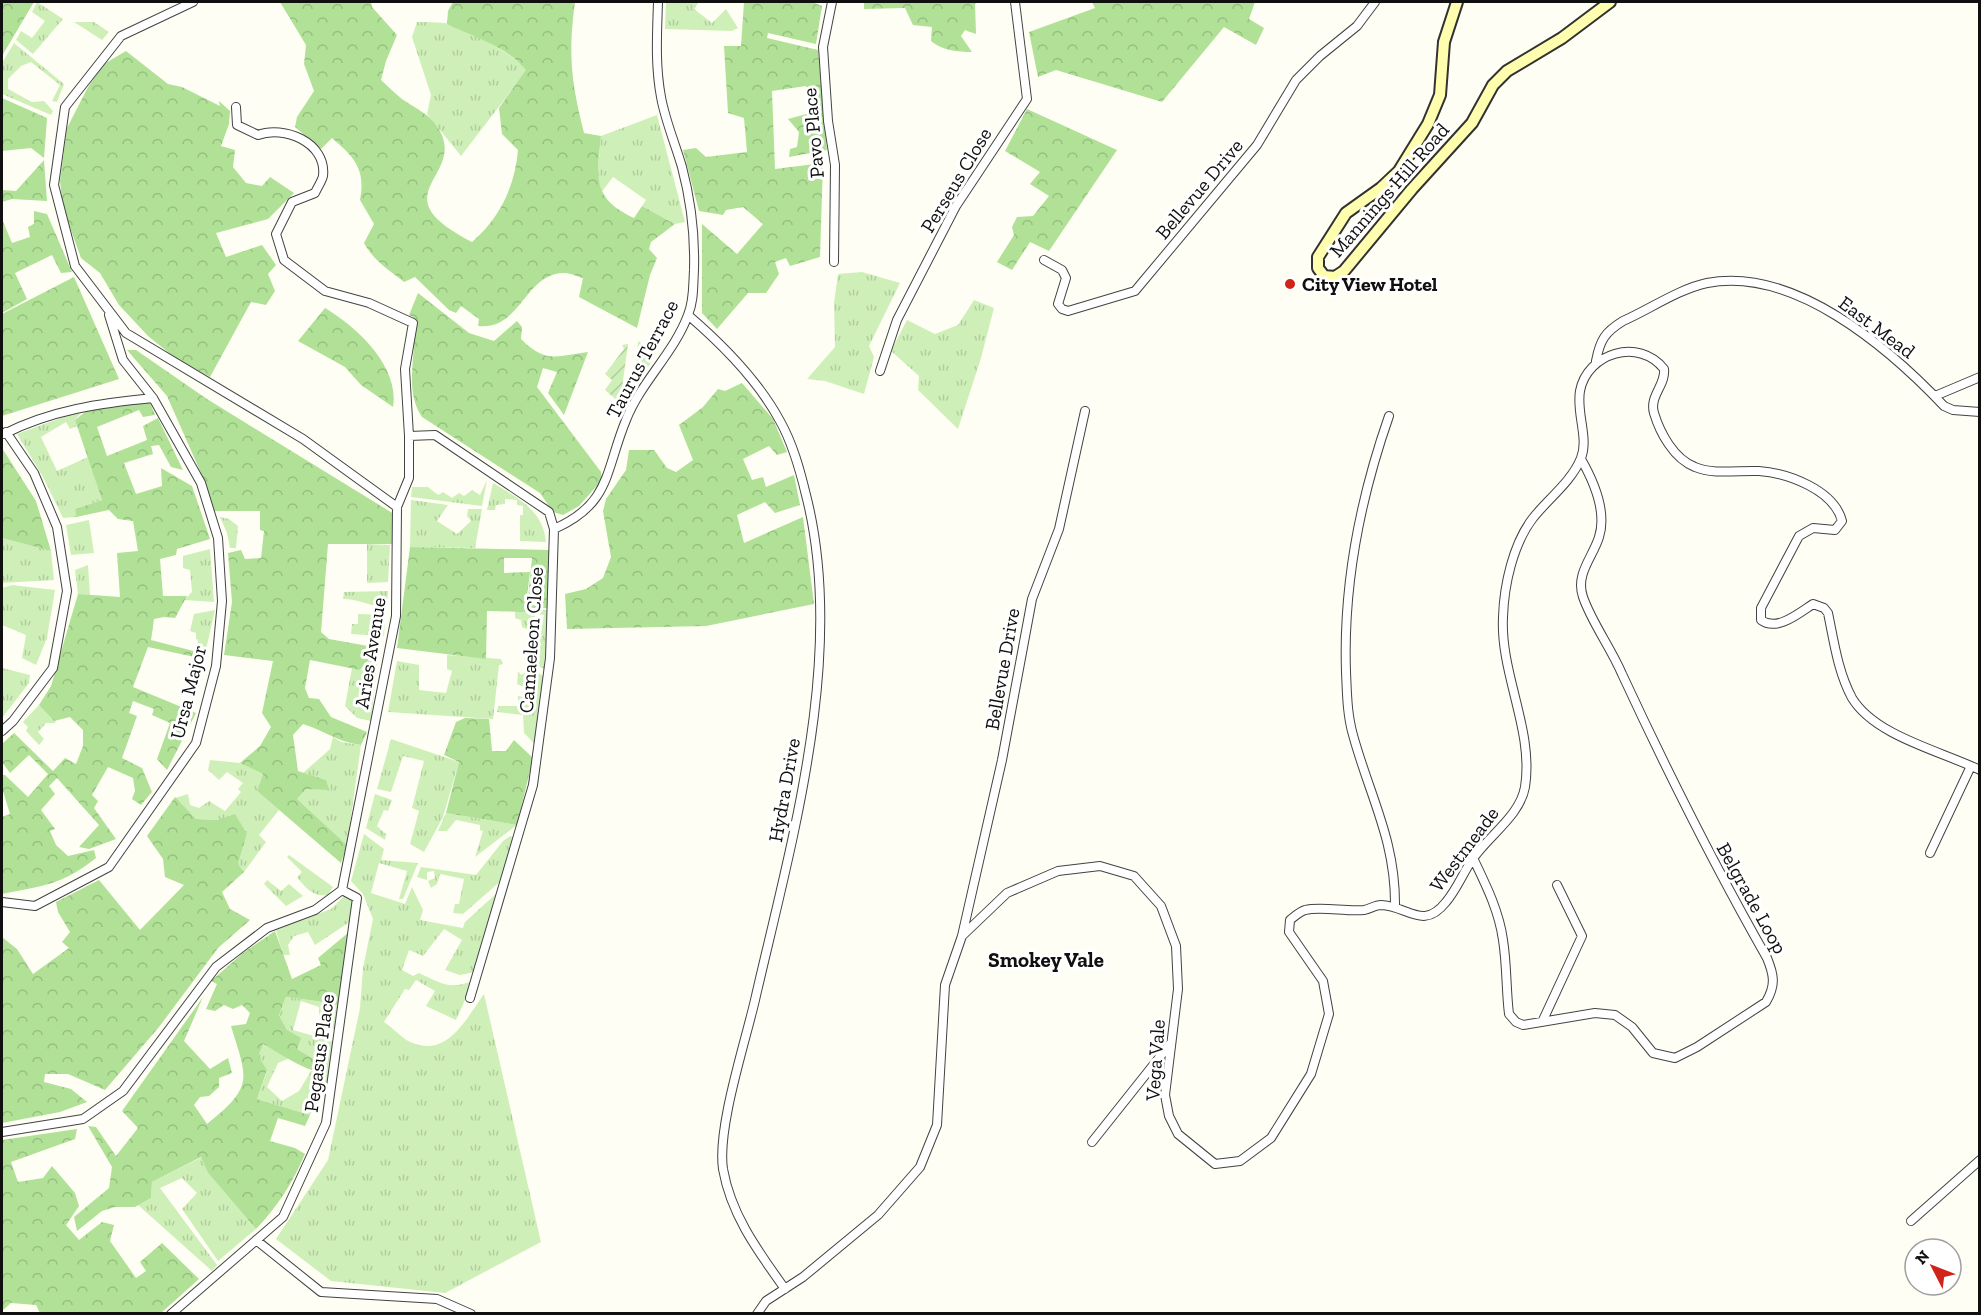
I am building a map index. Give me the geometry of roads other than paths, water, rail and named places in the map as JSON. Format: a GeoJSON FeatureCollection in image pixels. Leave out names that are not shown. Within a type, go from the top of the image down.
{"type":"FeatureCollection","features":[{"type":"Feature","properties":{"kind":"main road","name":"Mannings Hill Road"},"geometry":{"type":"LineString","coordinates":[[1457,2],[1444,42],[1440,94],[1428,124],[1399,171],[1381,188],[1346,213],[1318,257],[1318,268],[1324,276],[1335,277],[1344,271],[1412,189],[1472,123],[1493,85],[1507,71],[1562,38],[1610,2]]}},
{"type":"Feature","properties":{"kind":"street"},"geometry":{"type":"LineString","coordinates":[[193,2],[121,36],[65,107],[54,185],[75,266],[126,333],[303,439],[397,507],[409,478],[405,369],[413,323],[369,303],[326,291],[284,260],[276,234],[292,202],[315,193],[323,175],[317,153],[297,134],[268,131],[258,135],[237,125],[236,107]]}},
{"type":"Feature","properties":{"kind":"street","name":"Taurus Terrace"},"geometry":{"type":"LineString","coordinates":[[554,529],[574,520],[594,501],[607,479],[626,421],[638,396],[688,315],[693,293],[695,233],[682,168],[661,99],[656,65],[658,2]]}},
{"type":"Feature","properties":{"kind":"street","name":"Pavo Place"},"geometry":{"type":"LineString","coordinates":[[832,2],[824,47],[828,121],[835,165],[834,262]]}},
{"type":"Feature","properties":{"kind":"street","name":"Perseus Close"},"geometry":{"type":"LineString","coordinates":[[880,371],[897,320],[956,206],[1027,99],[1015,2]]}},
{"type":"Feature","properties":{"kind":"street","name":"Bellevue Drive"},"geometry":{"type":"LineString","coordinates":[[1044,260],[1062,270],[1066,278],[1058,304],[1062,309],[1068,311],[1135,291],[1257,146],[1296,80],[1320,56],[1357,26],[1375,2]]}},
{"type":"Feature","properties":{"kind":"street","name":"East Mead"},"geometry":{"type":"LineString","coordinates":[[1596,361],[1599,341],[1610,329],[1623,321],[1706,283],[1737,282],[1765,286],[1799,297],[1833,313],[1877,343],[1953,410],[1980,412]]}},
{"type":"Feature","properties":{"kind":"street","name":"Ursa Major"},"geometry":{"type":"LineString","coordinates":[[2,902],[35,906],[109,867],[196,743],[216,666],[222,601],[218,538],[201,483],[153,398],[123,360],[106,307]]}},
{"type":"Feature","properties":{"kind":"street","name":"Hydra Drive"},"geometry":{"type":"LineString","coordinates":[[688,315],[714,337],[758,387],[781,422],[798,463],[812,515],[819,562],[822,624],[815,704],[790,849],[727,1118],[723,1166],[730,1200],[751,1241],[785,1289]]}},
{"type":"Feature","properties":{"kind":"street"},"geometry":{"type":"LineString","coordinates":[[1581,459],[1583,445],[1579,407],[1580,389],[1596,361],[1620,352],[1636,353],[1661,365],[1664,377],[1654,398],[1653,410],[1670,446],[1687,463],[1706,470],[1773,473],[1815,489],[1835,505],[1842,521],[1839,527],[1829,531],[1813,528],[1799,536],[1761,608],[1761,620],[1772,625],[1785,621],[1813,604],[1824,608],[1828,613],[1844,678],[1859,707],[1878,724],[1980,770]]}},
{"type":"Feature","properties":{"kind":"street"},"geometry":{"type":"LineString","coordinates":[[1935,396],[1980,376]]}},
{"type":"Feature","properties":{"kind":"street"},"geometry":{"type":"LineString","coordinates":[[2,731],[13,721],[53,668],[67,591],[57,527],[34,473],[4,434],[58,412],[104,402],[153,398]]}},
{"type":"Feature","properties":{"kind":"street","name":"Bellevue Drive"},"geometry":{"type":"LineString","coordinates":[[757,1314],[766,1301],[785,1289],[878,1215],[920,1167],[937,1125],[945,985],[962,936],[1002,760],[1032,599],[1059,529],[1085,411]]}},
{"type":"Feature","properties":{"kind":"street","name":"Westmeade"},"geometry":{"type":"LineString","coordinates":[[1389,416],[1374,460],[1357,527],[1347,604],[1345,652],[1347,708],[1353,736],[1391,852],[1395,880],[1395,907],[1422,917],[1436,913],[1447,902],[1473,858],[1516,808],[1525,789],[1526,758],[1508,669],[1503,618],[1508,579],[1519,545],[1532,519],[1557,492],[1581,459]]}},
{"type":"Feature","properties":{"kind":"street"},"geometry":{"type":"LineString","coordinates":[[409,436],[435,435],[549,512],[554,529]]}},
{"type":"Feature","properties":{"kind":"street","name":"Belgrade Loop"},"geometry":{"type":"LineString","coordinates":[[1473,858],[1499,920],[1503,940],[1509,1014],[1522,1025],[1595,1013],[1615,1015],[1632,1027],[1653,1053],[1675,1058],[1697,1047],[1766,1002],[1774,982],[1767,958],[1687,812],[1612,650],[1583,596],[1582,576],[1599,537],[1601,518],[1593,481],[1581,459]]}},
{"type":"Feature","properties":{"kind":"street","name":"Aries Avenue"},"geometry":{"type":"LineString","coordinates":[[342,890],[396,616],[397,507]]}},
{"type":"Feature","properties":{"kind":"street","name":"Camaeleon Close"},"geometry":{"type":"LineString","coordinates":[[470,998],[533,785],[550,658],[554,529]]}},
{"type":"Feature","properties":{"kind":"street"},"geometry":{"type":"LineString","coordinates":[[1930,853],[1971,766]]}},
{"type":"Feature","properties":{"kind":"street","name":"Vega Vale"},"geometry":{"type":"LineString","coordinates":[[962,936],[1007,893],[1058,871],[1100,866],[1134,876],[1161,906],[1176,946],[1178,989],[1166,1095],[1169,1116],[1178,1134],[1215,1164],[1240,1161],[1271,1138],[1311,1074],[1329,1014],[1323,981],[1289,932],[1290,920],[1307,910],[1366,910],[1379,905],[1395,907]]}},
{"type":"Feature","properties":{"kind":"street"},"geometry":{"type":"LineString","coordinates":[[1544,1020],[1582,936],[1557,885]]}},
{"type":"Feature","properties":{"kind":"street"},"geometry":{"type":"LineString","coordinates":[[2,1132],[83,1119],[123,1091],[216,967],[267,928],[315,910],[342,890]]}},
{"type":"Feature","properties":{"kind":"street","name":"Pegasus Place"},"geometry":{"type":"LineString","coordinates":[[171,1314],[283,1217],[326,1123],[357,898],[342,890]]}},
{"type":"Feature","properties":{"kind":"street"},"geometry":{"type":"LineString","coordinates":[[1092,1142],[1171,1043]]}},
{"type":"Feature","properties":{"kind":"street"},"geometry":{"type":"LineString","coordinates":[[1911,1221],[1980,1160]]}},
{"type":"Feature","properties":{"kind":"street"},"geometry":{"type":"LineString","coordinates":[[256,1240],[321,1292],[437,1299],[471,1314]]}},
{"type":"Feature","properties":{"kind":"place","name":"City View Hotel"},"geometry":{"type":"Point","coordinates":[1290,284]}},
{"type":"Feature","properties":{"kind":"district","name":"Smokey Vale"},"geometry":{"type":"Point","coordinates":[1046,959]}}]}
